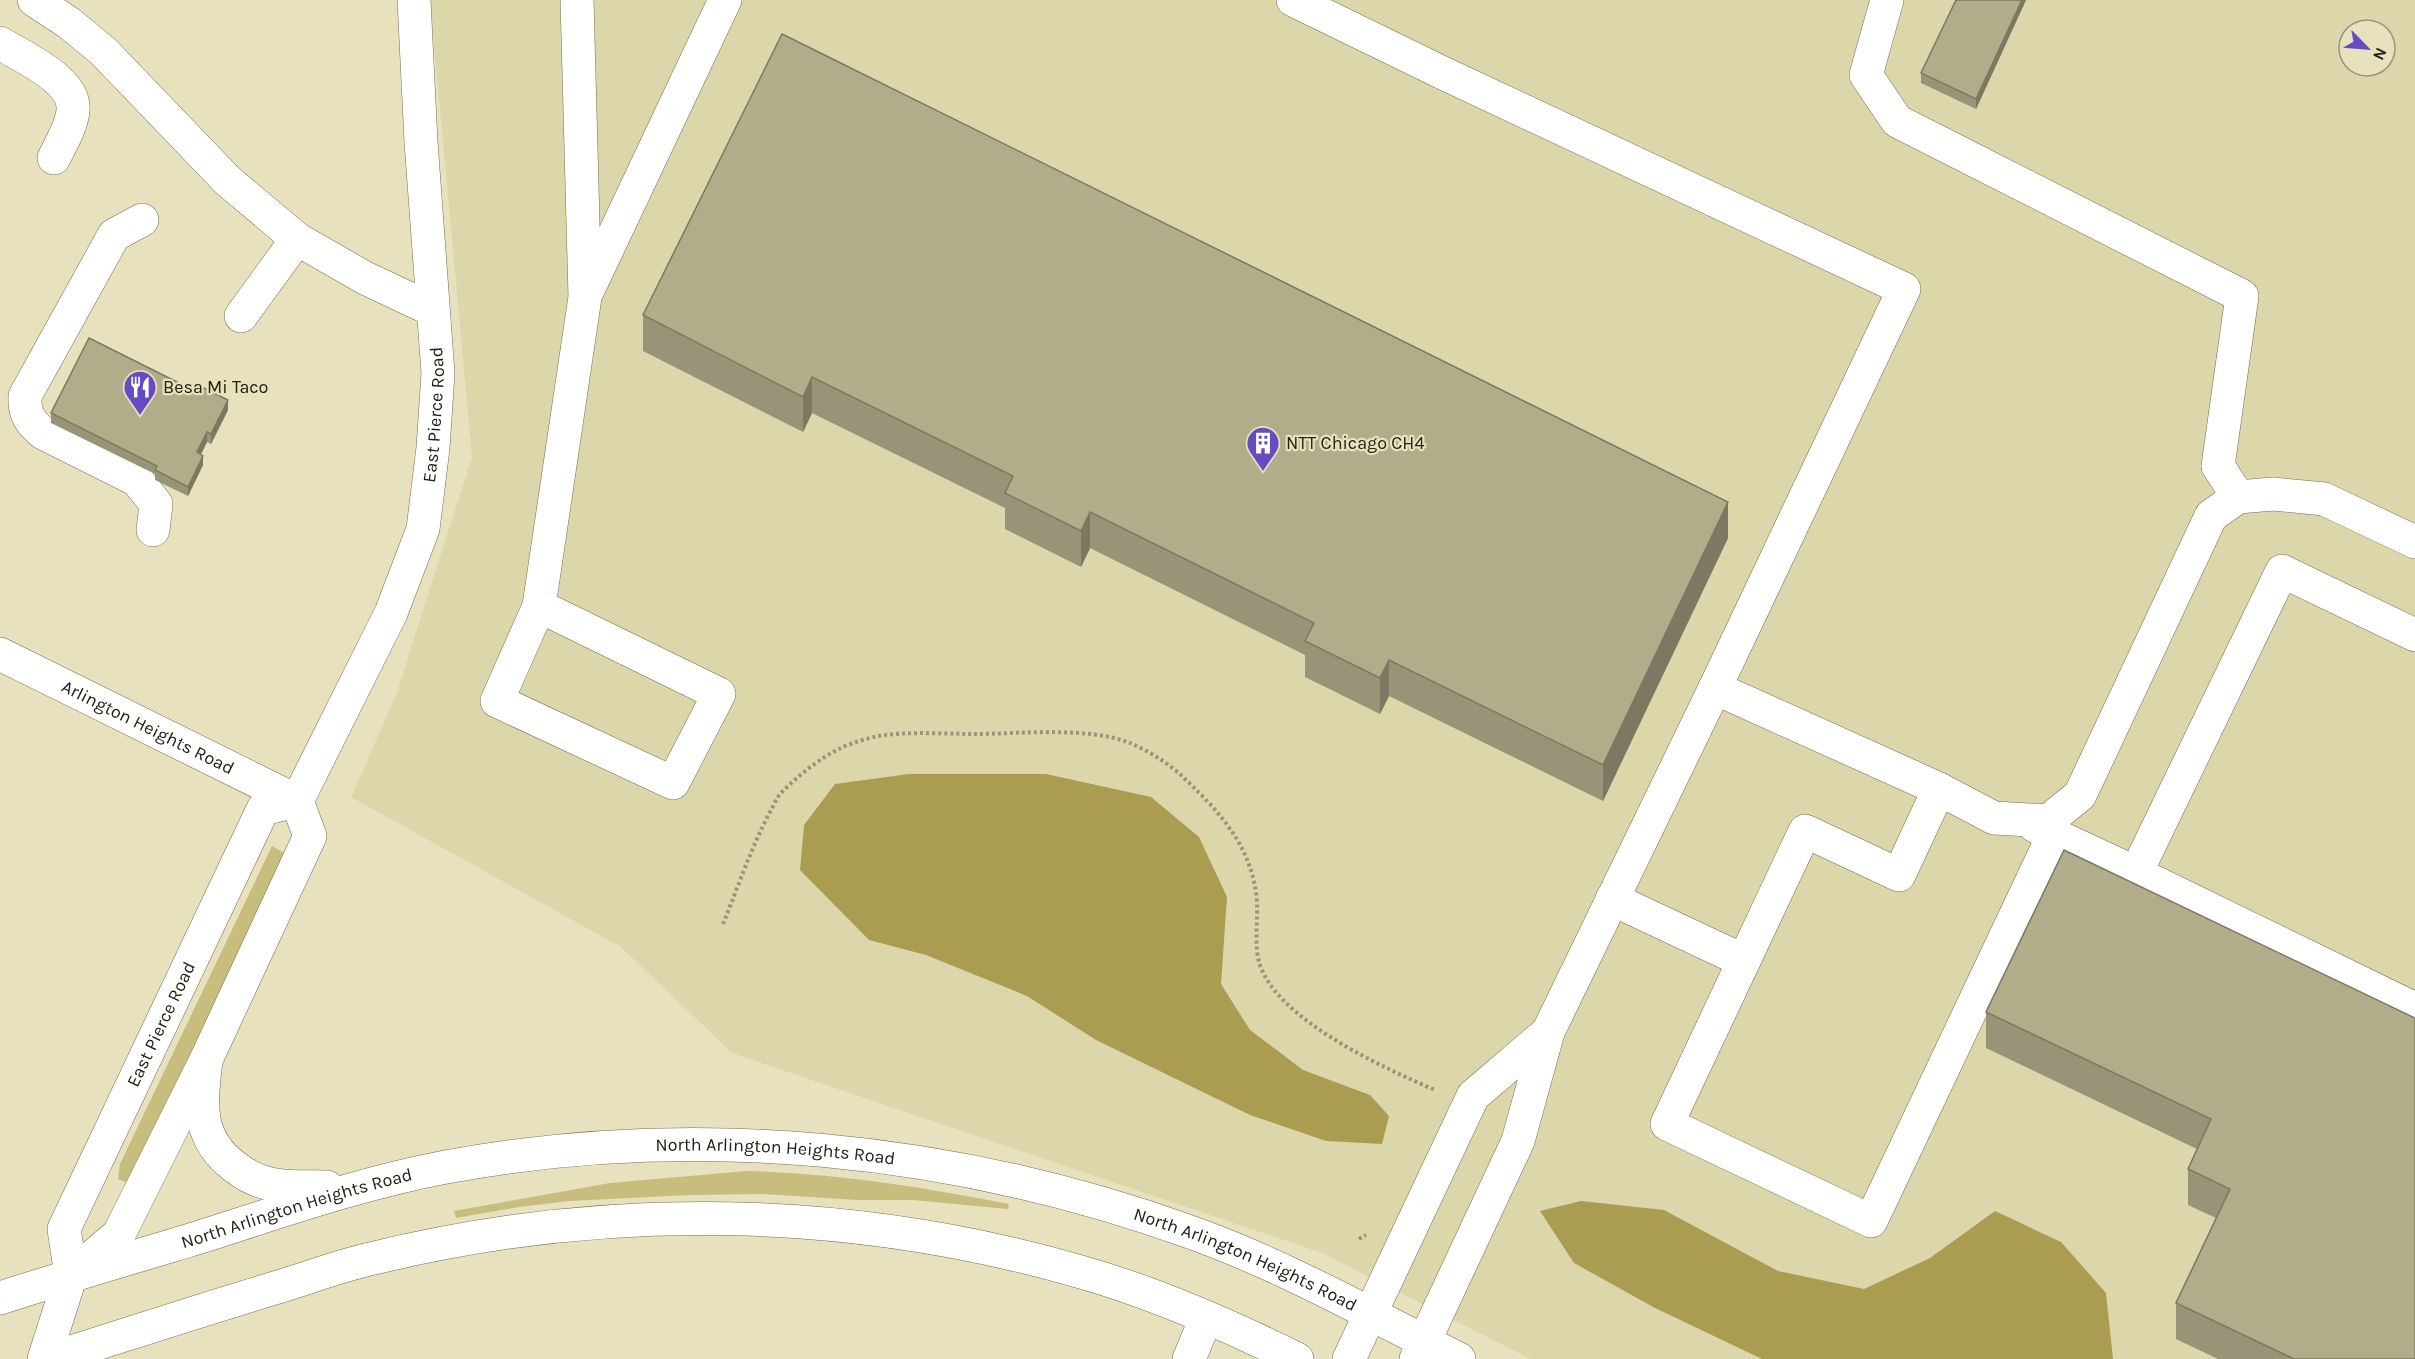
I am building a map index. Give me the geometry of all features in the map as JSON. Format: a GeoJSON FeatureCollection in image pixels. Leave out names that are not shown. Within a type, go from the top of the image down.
{"type":"FeatureCollection","features":[{"type":"Feature","properties":{"kind":"main road"},"geometry":{"type":"LineString","coordinates":[[34,0],[69,23],[103,51],[228,181],[297,239],[365,278],[433,310]]}},
{"type":"Feature","properties":{"kind":"main road","name":"East Pierce Road"},"geometry":{"type":"LineString","coordinates":[[44,1359],[70,1275],[64,1229],[263,809],[297,801],[391,613],[423,529],[433,448],[438,373],[421,142],[414,0]]}},
{"type":"Feature","properties":{"kind":"main road"},"geometry":{"type":"LineString","coordinates":[[539,606],[719,694],[673,783],[497,701],[539,606],[585,297],[577,0]]}},
{"type":"Feature","properties":{"kind":"main road"},"geometry":{"type":"LineString","coordinates":[[585,297],[725,0]]}},
{"type":"Feature","properties":{"kind":"main road"},"geometry":{"type":"LineString","coordinates":[[1293,0],[1904,289],[1715,688],[1548,1032],[1518,1140],[1420,1350]]}},
{"type":"Feature","properties":{"kind":"main road"},"geometry":{"type":"LineString","coordinates":[[1887,0],[1866,75],[1897,121],[2242,296],[2218,466],[2238,497]]}},
{"type":"Feature","properties":{"kind":"main road"},"geometry":{"type":"LineString","coordinates":[[0,43],[63,82],[71,94],[73,110],[65,137],[54,158]]}},
{"type":"Feature","properties":{"kind":"main road"},"geometry":{"type":"LineString","coordinates":[[142,220],[114,235],[25,396],[24,409],[31,422],[43,433],[137,480],[156,504],[153,530]]}},
{"type":"Feature","properties":{"kind":"main road"},"geometry":{"type":"LineString","coordinates":[[241,316],[297,239]]}},
{"type":"Feature","properties":{"kind":"main road"},"geometry":{"type":"LineString","coordinates":[[1715,688],[1940,789],[1994,818],[2048,821],[2080,795],[2211,516],[2238,497],[2273,494],[2324,499],[2415,542]]}},
{"type":"Feature","properties":{"kind":"main road"},"geometry":{"type":"LineString","coordinates":[[2136,873],[2282,571],[2415,635]]}},
{"type":"Feature","properties":{"kind":"main road","name":"Arlington Heights Road"},"geometry":{"type":"LineString","coordinates":[[0,654],[297,801]]}},
{"type":"Feature","properties":{"kind":"main road"},"geometry":{"type":"LineString","coordinates":[[1940,789],[1899,875],[1805,831],[1667,1124],[1871,1221],[2054,834]]}},
{"type":"Feature","properties":{"kind":"main road"},"geometry":{"type":"LineString","coordinates":[[70,1275],[119,1234],[206,1060],[310,836],[297,801]]}},
{"type":"Feature","properties":{"kind":"main road"},"geometry":{"type":"LineString","coordinates":[[2022,820],[2415,1008]]}},
{"type":"Feature","properties":{"kind":"main road"},"geometry":{"type":"LineString","coordinates":[[1612,899],[1744,961]]}},
{"type":"Feature","properties":{"kind":"main road"},"geometry":{"type":"LineString","coordinates":[[1348,1359],[1473,1096],[1548,1032]]}},
{"type":"Feature","properties":{"kind":"main road"},"geometry":{"type":"LineString","coordinates":[[206,1060],[202,1096],[205,1131],[221,1156],[251,1179],[277,1186],[362,1187]]}},
{"type":"Feature","properties":{"kind":"main road","name":"North Arlington Heights Road"},"geometry":{"type":"LineString","coordinates":[[0,1298],[283,1209],[362,1187],[445,1168],[534,1154],[639,1146],[715,1145],[793,1148],[974,1171],[1084,1197],[1193,1233],[1247,1255],[1371,1314],[1420,1350],[1459,1359]]}},
{"type":"Feature","properties":{"kind":"main road"},"geometry":{"type":"LineString","coordinates":[[49,1359],[370,1259],[495,1233],[663,1217],[754,1218],[843,1225],[931,1237],[1017,1255],[1084,1273],[1206,1318],[1297,1359]]}},
{"type":"Feature","properties":{"kind":"main road"},"geometry":{"type":"LineString","coordinates":[[1189,1359],[1206,1318]]}},
{"type":"Feature","properties":{"kind":"path"},"geometry":{"type":"LineString","coordinates":[[723,924],[759,831],[780,793],[809,768],[840,748],[878,736],[922,734],[1072,733],[1121,741],[1157,757],[1182,776],[1228,825],[1248,856],[1254,876],[1257,903],[1259,962],[1271,988],[1288,1007],[1358,1052],[1399,1075],[1437,1091]]}},
{"type":"Feature","properties":{"kind":"shaded area"},"geometry":{"type":"Polygon","coordinates":[[[430,0],[2415,0],[2415,1359],[1531,1359],[1322,1253],[732,1053],[621,947],[351,797],[396,695],[472,457],[430,0]]]}},
{"type":"Feature","properties":{"kind":"shaded area"},"geometry":{"type":"Polygon","coordinates":[[[909,774],[1046,774],[1151,797],[1199,837],[1227,897],[1221,984],[1250,1030],[1303,1070],[1370,1095],[1389,1116],[1382,1144],[1326,1141],[1250,1115],[1096,1040],[1027,996],[926,955],[869,940],[800,870],[804,825],[835,784],[909,774]]]}},
{"type":"Feature","properties":{"kind":"shaded area"},"geometry":{"type":"Polygon","coordinates":[[[272,846],[286,854],[128,1183],[118,1179],[120,1164],[272,846]]]}},
{"type":"Feature","properties":{"kind":"shaded area"},"geometry":{"type":"Polygon","coordinates":[[[747,1171],[879,1182],[1009,1204],[1008,1209],[913,1200],[857,1200],[761,1194],[569,1201],[456,1218],[454,1211],[610,1183],[747,1171]]]}},
{"type":"Feature","properties":{"kind":"shaded area"},"geometry":{"type":"Polygon","coordinates":[[[1581,1201],[1664,1210],[1778,1271],[1864,1289],[1930,1258],[1995,1211],[2061,1242],[2106,1293],[2113,1359],[1762,1359],[1655,1308],[1574,1263],[1540,1211],[1581,1201]]]}},
{"type":"Feature","properties":{"kind":"building"},"geometry":{"type":"Polygon","coordinates":[[[1956,0],[2022,0],[1976,99],[1921,73],[1956,0]]]}},
{"type":"Feature","properties":{"kind":"building","name":"NTT Chicago CH4"},"geometry":{"type":"Polygon","coordinates":[[[782,34],[1728,502],[1603,765],[1389,660],[1380,678],[1305,641],[1314,623],[1090,512],[1081,531],[1005,493],[1013,476],[812,377],[803,397],[643,315],[782,34]]]}},
{"type":"Feature","properties":{"kind":"building","name":"Besa Mi Taco"},"geometry":{"type":"Polygon","coordinates":[[[89,338],[193,390],[196,384],[228,400],[211,434],[207,432],[197,452],[203,456],[188,487],[155,470],[157,466],[51,413],[89,338]]]}},
{"type":"Feature","properties":{"kind":"building"},"geometry":{"type":"Polygon","coordinates":[[[2064,850],[2415,1018],[2415,1359],[2294,1359],[2176,1303],[2230,1189],[2188,1169],[2211,1119],[1986,1012],[2064,850]]]}},
{"type":"Feature","properties":{"kind":"place","name":"Besa Mi Taco"},"geometry":{"type":"Point","coordinates":[140,416]}},
{"type":"Feature","properties":{"kind":"place","name":"NTT Chicago CH4"},"geometry":{"type":"Point","coordinates":[1263,472]}}]}
